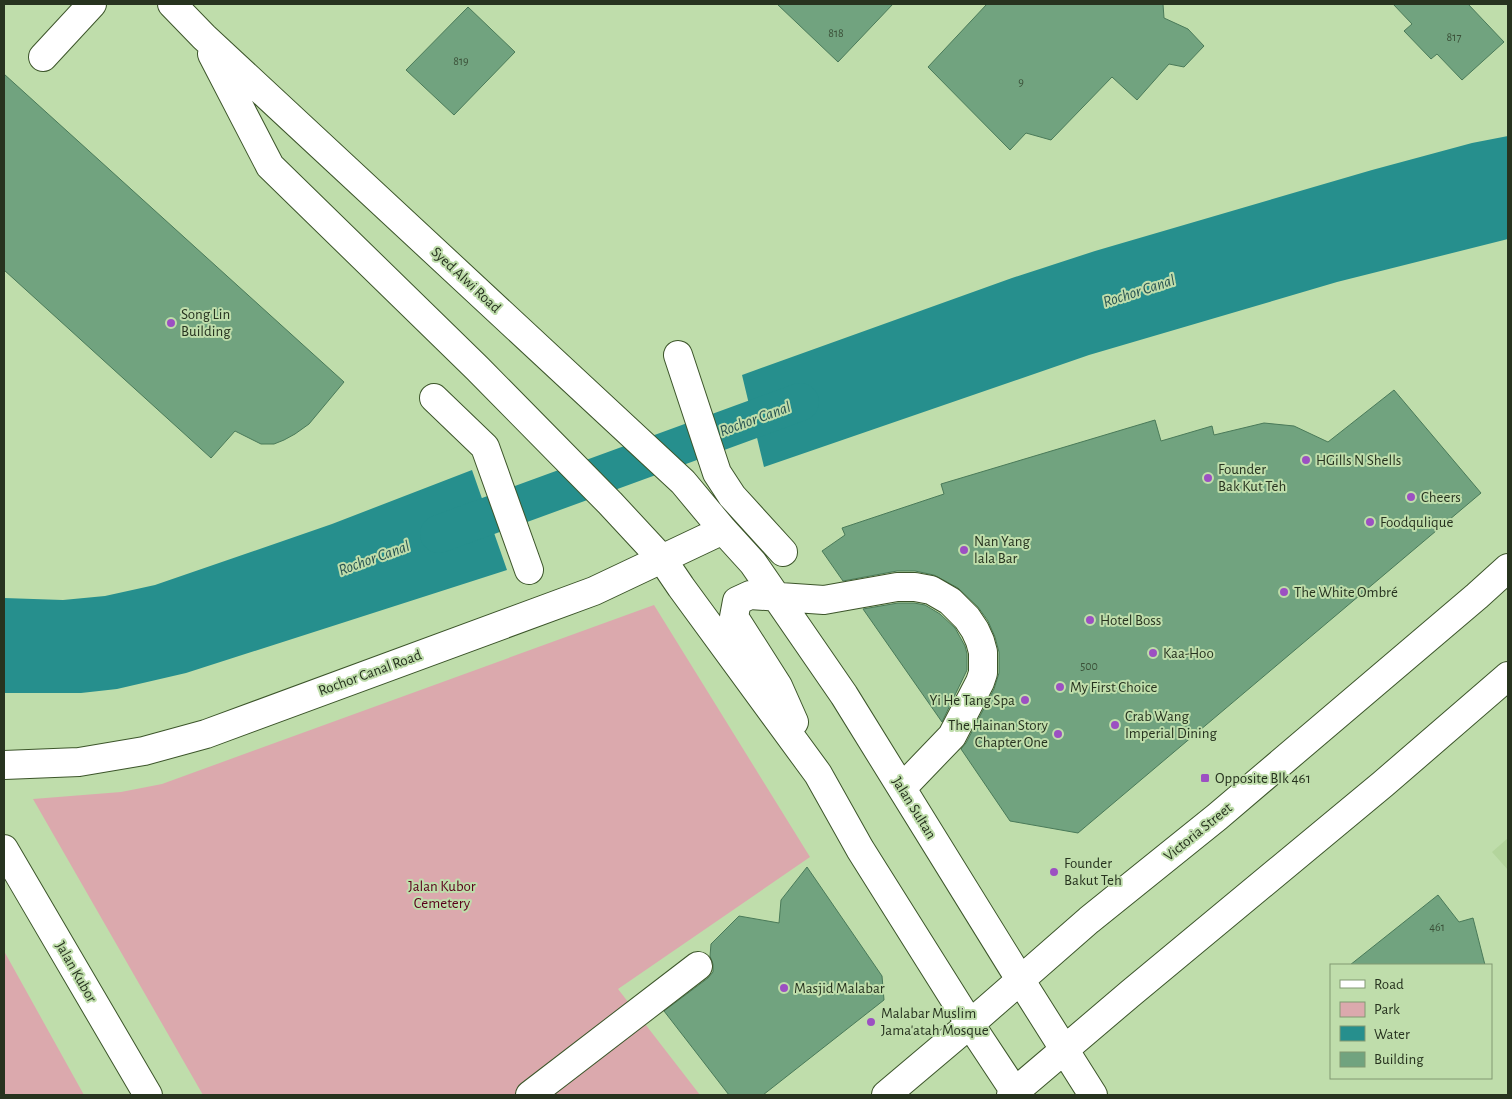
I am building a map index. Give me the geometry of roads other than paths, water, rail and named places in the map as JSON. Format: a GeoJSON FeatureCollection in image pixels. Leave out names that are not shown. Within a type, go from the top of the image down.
{"type":"FeatureCollection","features":[{"type":"Feature","properties":{"kind":"street"},"geometry":{"type":"LineString","coordinates":[[43,58],[92,4]]}},
{"type":"Feature","properties":{"kind":"street","name":"Syed Alwi Road"},"geometry":{"type":"LineString","coordinates":[[172,4],[204,37],[683,482],[723,530]]}},
{"type":"Feature","properties":{"kind":"street","name":"Syed Alwi Road"},"geometry":{"type":"LineString","coordinates":[[204,37],[270,166],[477,368],[610,503],[662,559]]}},
{"type":"Feature","properties":{"kind":"street"},"geometry":{"type":"LineString","coordinates":[[681,363],[717,473],[732,496],[784,552]]}},
{"type":"Feature","properties":{"kind":"street"},"geometry":{"type":"LineString","coordinates":[[434,398],[485,447],[529,570]]}},
{"type":"Feature","properties":{"kind":"street","name":"Rochor Canal Road"},"geometry":{"type":"LineString","coordinates":[[4,765],[79,762],[144,751],[206,734],[594,591],[723,530]]}},
{"type":"Feature","properties":{"kind":"street","name":"Jalan Sultan"},"geometry":{"type":"LineString","coordinates":[[723,530],[753,563],[844,695],[1093,1095]]}},
{"type":"Feature","properties":{"kind":"street"},"geometry":{"type":"LineString","coordinates":[[662,559],[686,595],[818,774]]}},
{"type":"Feature","properties":{"kind":"street","name":"Victoria Street"},"geometry":{"type":"LineString","coordinates":[[886,1095],[1021,981],[1089,920],[1216,817],[1508,568]]}},
{"type":"Feature","properties":{"kind":"street"},"geometry":{"type":"LineString","coordinates":[[902,788],[952,736],[980,682],[983,673],[983,652],[980,641],[967,618],[950,600],[931,590],[915,587],[897,587],[824,600],[750,595],[737,601],[734,617],[778,686],[818,774],[860,849],[1014,1094],[1064,1049],[1384,784],[1508,676]]}},
{"type":"Feature","properties":{"kind":"street","name":"Jalan Kubor"},"geometry":{"type":"LineString","coordinates":[[4,848],[148,1095]]}},
{"type":"Feature","properties":{"kind":"street"},"geometry":{"type":"LineString","coordinates":[[530,1095],[698,966]]}},
{"type":"Feature","properties":{"kind":"water"},"geometry":{"type":"Polygon","coordinates":[[[1508,136],[1508,239],[1337,282],[1089,355],[764,467],[742,375],[1012,278],[1095,251],[1372,170],[1472,143],[1508,136]]]}},
{"type":"Feature","properties":{"kind":"water"},"geometry":{"type":"Polygon","coordinates":[[[472,470],[507,570],[186,673],[117,689],[81,693],[4,693],[4,598],[63,600],[105,596],[155,585],[332,524],[472,470]]]}},
{"type":"Feature","properties":{"kind":"waterway","name":"Rochor Canal"},"geometry":{"type":"LineString","coordinates":[[439,534],[800,402]]}},
{"type":"Feature","properties":{"kind":"place","name":"Song Lin Building"},"geometry":{"type":"Point","coordinates":[171,323]}},
{"type":"Feature","properties":{"kind":"place","name":"HGills N Shells"},"geometry":{"type":"Point","coordinates":[1306,460]}},
{"type":"Feature","properties":{"kind":"place","name":"Founder Bak Kut Teh"},"geometry":{"type":"Point","coordinates":[1208,478]}},
{"type":"Feature","properties":{"kind":"place","name":"Cheers"},"geometry":{"type":"Point","coordinates":[1411,497]}},
{"type":"Feature","properties":{"kind":"place","name":"Foodqulique"},"geometry":{"type":"Point","coordinates":[1370,522]}},
{"type":"Feature","properties":{"kind":"place","name":"Nan Yang lala Bar"},"geometry":{"type":"Point","coordinates":[964,550]}},
{"type":"Feature","properties":{"kind":"place","name":"The White Ombré"},"geometry":{"type":"Point","coordinates":[1284,592]}},
{"type":"Feature","properties":{"kind":"place","name":"Hotel Boss"},"geometry":{"type":"Point","coordinates":[1090,620]}},
{"type":"Feature","properties":{"kind":"place","name":"Kaa-Hoo"},"geometry":{"type":"Point","coordinates":[1153,653]}},
{"type":"Feature","properties":{"kind":"place","name":"My First Choice"},"geometry":{"type":"Point","coordinates":[1060,687]}},
{"type":"Feature","properties":{"kind":"place","name":"Yi He Tang Spa"},"geometry":{"type":"Point","coordinates":[1025,700]}},
{"type":"Feature","properties":{"kind":"place","name":"Crab Wang Imperial Dining"},"geometry":{"type":"Point","coordinates":[1115,725]}},
{"type":"Feature","properties":{"kind":"place","name":"The Hainan Story Chapter One"},"geometry":{"type":"Point","coordinates":[1058,734]}},
{"type":"Feature","properties":{"kind":"place","name":"Opposite Blk 461"},"geometry":{"type":"Point","coordinates":[1205,778]}},
{"type":"Feature","properties":{"kind":"place","name":"Founder Bakut Teh"},"geometry":{"type":"Point","coordinates":[1054,872]}},
{"type":"Feature","properties":{"kind":"place","name":"Masjid Malabar"},"geometry":{"type":"Point","coordinates":[784,988]}},
{"type":"Feature","properties":{"kind":"place","name":"Malabar Muslim Jama'atah Mosque"},"geometry":{"type":"Point","coordinates":[871,1022]}},
{"type":"Feature","properties":{"kind":"park label","name":"Jalan Kubor Cemetery"},"geometry":{"type":"Point","coordinates":[442,894]}}]}
